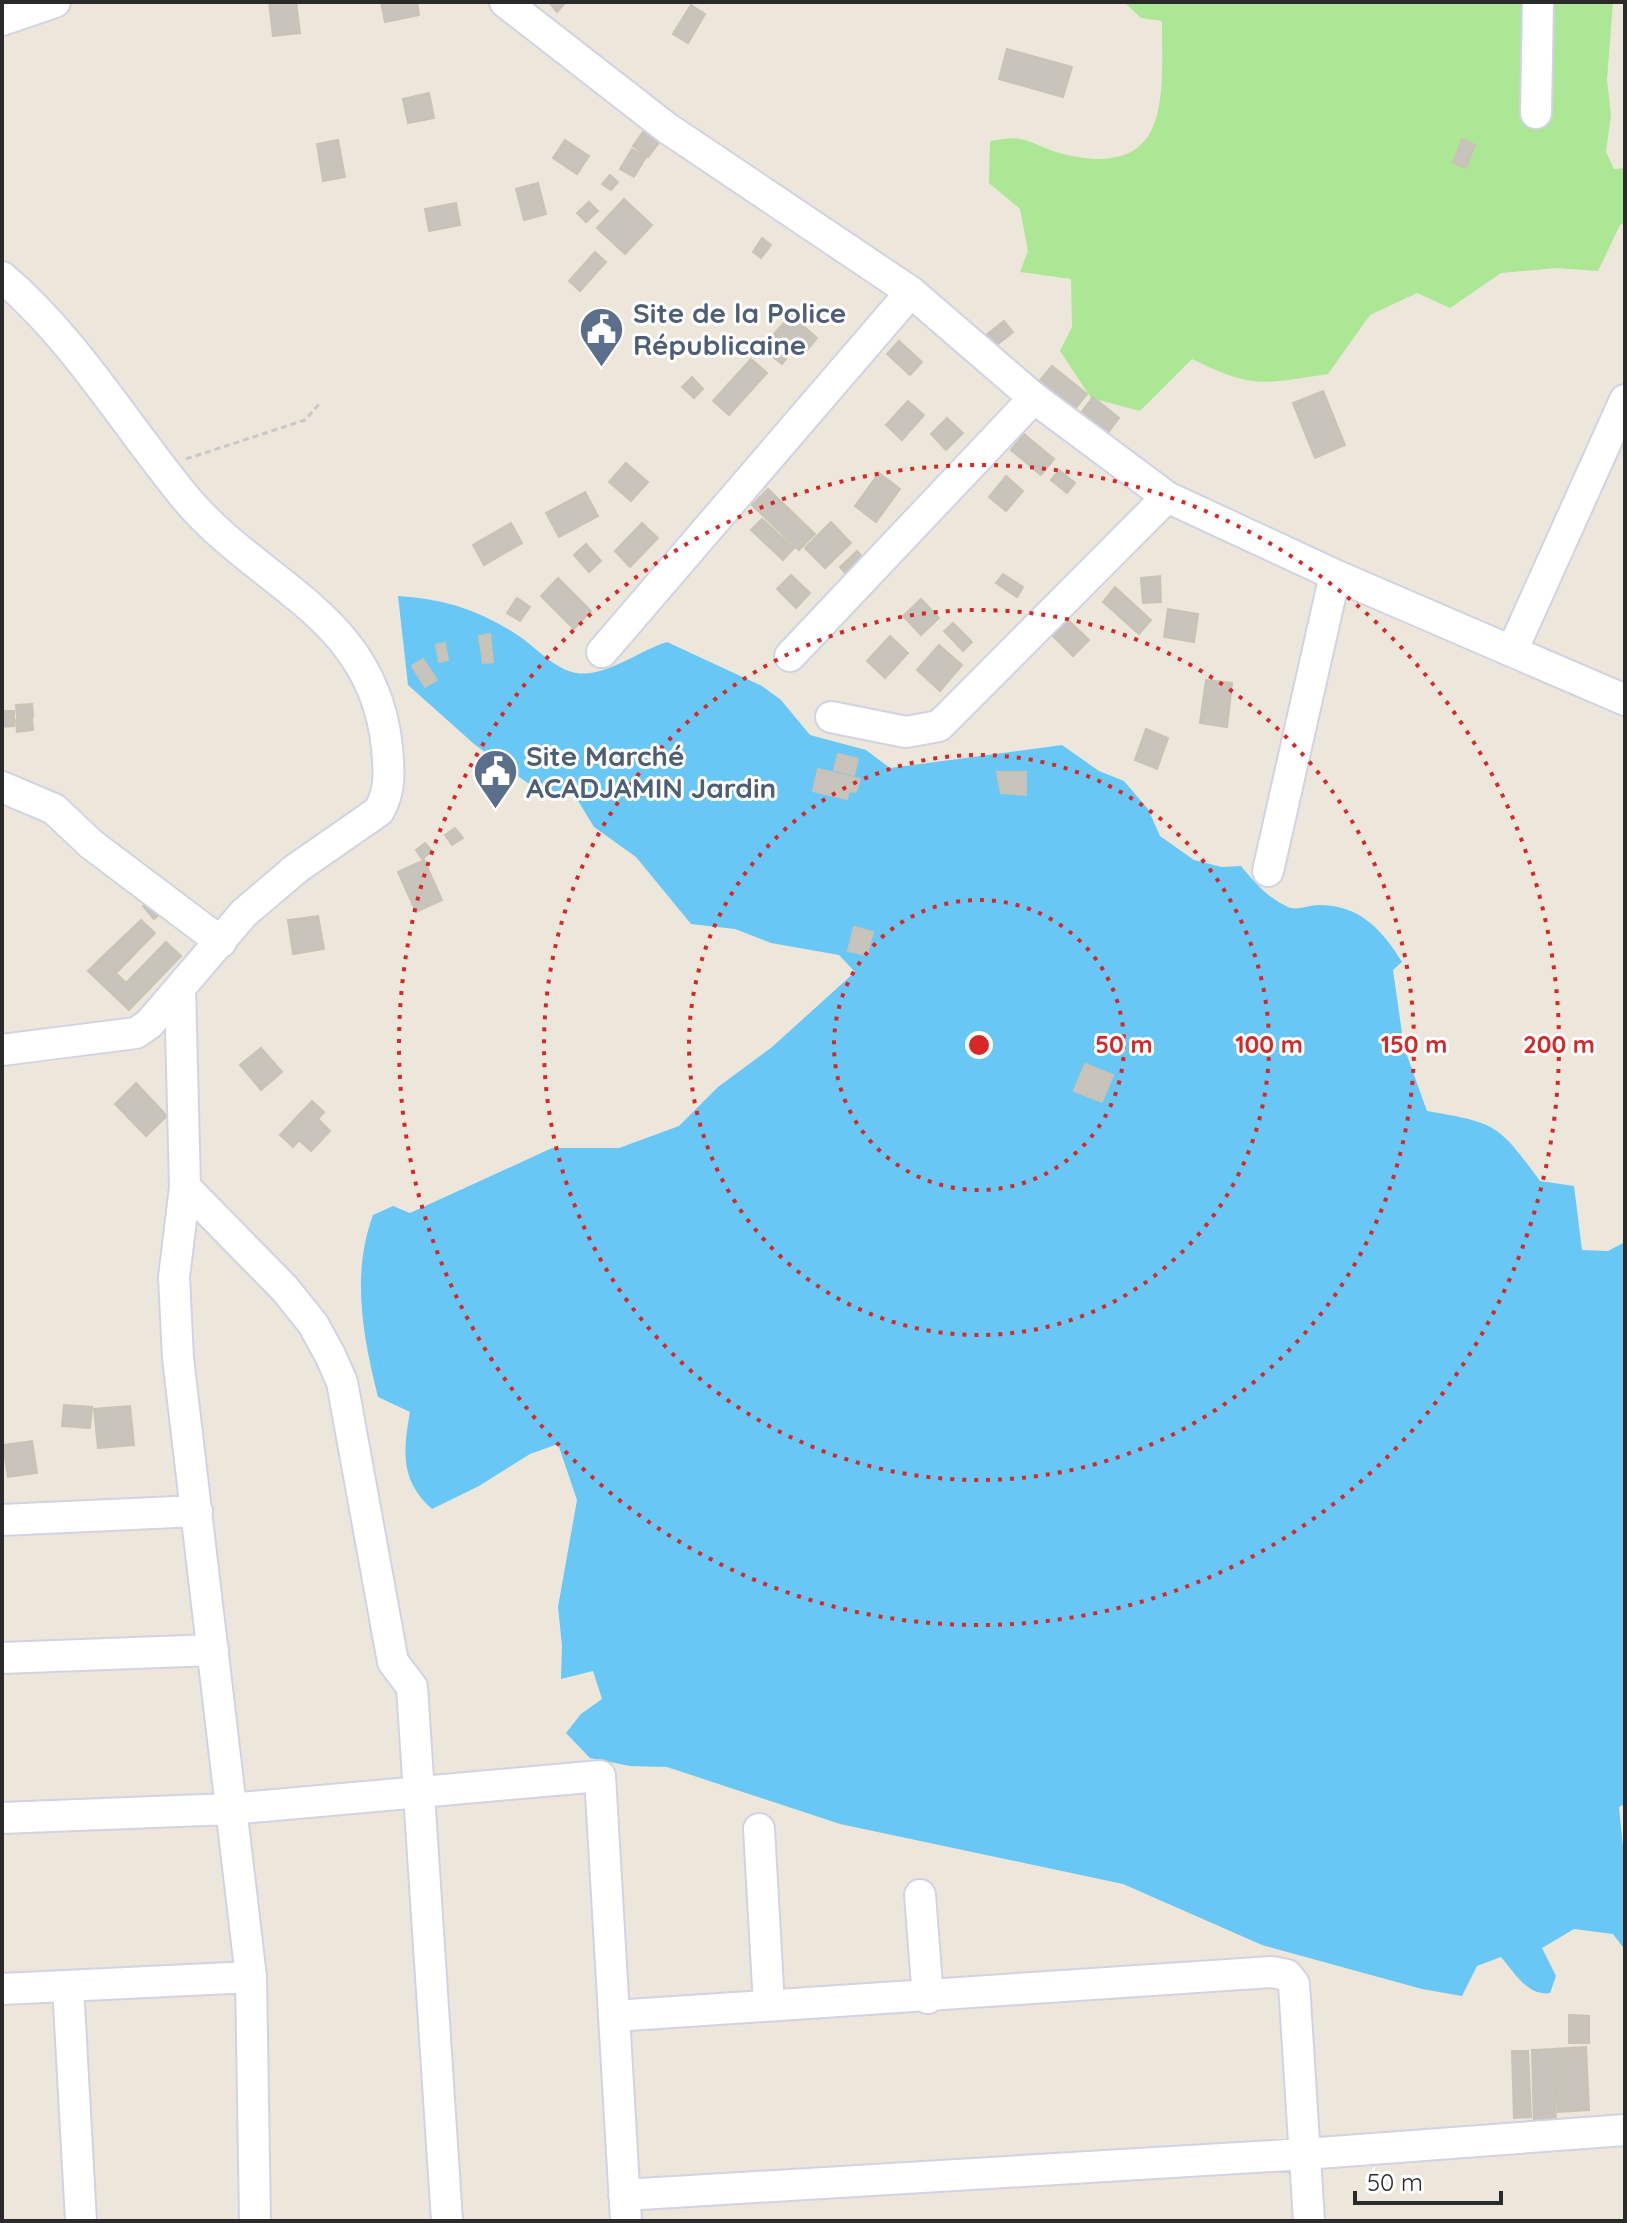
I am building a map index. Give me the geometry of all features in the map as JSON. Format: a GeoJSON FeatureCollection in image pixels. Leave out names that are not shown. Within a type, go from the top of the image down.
{"type":"FeatureCollection","features":[{"type":"Feature","properties":{"kind":"street"},"geometry":{"type":"LineString","coordinates":[[2,20],[55,2]]}},
{"type":"Feature","properties":{"kind":"street"},"geometry":{"type":"LineString","coordinates":[[1536,113],[1538,2]]}},
{"type":"Feature","properties":{"kind":"street"},"geometry":{"type":"LineString","coordinates":[[508,3],[667,128],[911,292],[1034,398],[1167,497],[1335,575],[1625,700]]}},
{"type":"Feature","properties":{"kind":"street"},"geometry":{"type":"LineString","coordinates":[[2,277],[48,322],[184,496],[224,537],[332,625],[350,645],[374,688],[385,729],[390,777],[386,799],[379,811],[297,868],[244,913],[149,1024],[136,1033],[2,1050]]}},
{"type":"Feature","properties":{"kind":"street"},"geometry":{"type":"LineString","coordinates":[[602,652],[911,292]]}},
{"type":"Feature","properties":{"kind":"street"},"geometry":{"type":"LineString","coordinates":[[790,656],[1034,398]]}},
{"type":"Feature","properties":{"kind":"street"},"geometry":{"type":"LineString","coordinates":[[1512,651],[1625,400]]}},
{"type":"Feature","properties":{"kind":"street"},"geometry":{"type":"LineString","coordinates":[[831,717],[906,732],[939,726],[1167,497]]}},
{"type":"Feature","properties":{"kind":"street"},"geometry":{"type":"LineString","coordinates":[[1268,871],[1335,575]]}},
{"type":"Feature","properties":{"kind":"street"},"geometry":{"type":"LineString","coordinates":[[2,787],[54,809],[91,844],[221,942]]}},
{"type":"Feature","properties":{"kind":"street"},"geometry":{"type":"LineString","coordinates":[[180,988],[185,1187],[174,1277],[184,1429],[197,1511],[251,1977],[255,2221]]}},
{"type":"Feature","properties":{"kind":"street"},"geometry":{"type":"LineString","coordinates":[[185,1187],[285,1289],[313,1324],[342,1382],[393,1662],[412,1687],[447,2221]]}},
{"type":"Feature","properties":{"kind":"street"},"geometry":{"type":"LineString","coordinates":[[2,1520],[197,1511]]}},
{"type":"Feature","properties":{"kind":"street"},"geometry":{"type":"LineString","coordinates":[[2,1658],[213,1650]]}},
{"type":"Feature","properties":{"kind":"street"},"geometry":{"type":"LineString","coordinates":[[2,1818],[230,1809],[600,1776],[625,2208],[1625,2130]]}},
{"type":"Feature","properties":{"kind":"street"},"geometry":{"type":"LineString","coordinates":[[759,1829],[769,2005]]}},
{"type":"Feature","properties":{"kind":"street"},"geometry":{"type":"LineString","coordinates":[[920,1895],[928,1998]]}},
{"type":"Feature","properties":{"kind":"street"},"geometry":{"type":"LineString","coordinates":[[614,2016],[928,1998],[1272,1972],[1287,1975],[1294,1984],[1309,2221]]}},
{"type":"Feature","properties":{"kind":"street"},"geometry":{"type":"LineString","coordinates":[[2,1989],[251,1977]]}},
{"type":"Feature","properties":{"kind":"street"},"geometry":{"type":"LineString","coordinates":[[68,1986],[81,2221]]}},
{"type":"Feature","properties":{"kind":"path"},"geometry":{"type":"LineString","coordinates":[[163,466],[305,420],[320,403]]}},
{"type":"Feature","properties":{"kind":"green space"},"geometry":{"type":"Polygon","coordinates":[[[1124,2],[1613,2],[1607,80],[1611,115],[1606,152],[1614,169],[1625,168],[1625,222],[1620,225],[1598,271],[1556,268],[1501,273],[1450,308],[1417,293],[1370,315],[1328,374],[1258,382],[1244,380],[1192,359],[1140,411],[1091,398],[1060,351],[1072,327],[1071,279],[1020,272],[1028,251],[1020,209],[989,183],[990,141],[1021,139],[1061,154],[1101,159],[1126,154],[1143,142],[1154,125],[1160,102],[1162,21],[1141,18],[1124,2]]]}},
{"type":"Feature","properties":{"kind":"water"},"geometry":{"type":"Polygon","coordinates":[[[398,596],[446,603],[476,613],[505,627],[546,658],[576,673],[599,671],[667,642],[762,686],[781,700],[810,735],[866,750],[890,768],[1062,745],[1099,771],[1124,781],[1148,809],[1160,836],[1194,860],[1222,867],[1241,866],[1268,895],[1288,907],[1319,905],[1346,909],[1377,929],[1402,962],[1393,970],[1404,1047],[1427,1111],[1468,1119],[1494,1129],[1540,1181],[1574,1186],[1582,1250],[1608,1251],[1625,1242],[1625,1804],[1619,1807],[1625,1867],[1625,1950],[1613,1934],[1574,1929],[1542,1948],[1556,1976],[1550,1993],[1528,1987],[1501,1957],[1477,1966],[1462,1996],[1422,1989],[1262,1945],[1123,1884],[840,1824],[667,1767],[630,1766],[590,1758],[566,1733],[581,1714],[602,1699],[593,1671],[561,1679],[558,1607],[577,1500],[558,1444],[530,1454],[479,1486],[432,1509],[422,1498],[414,1487],[406,1464],[410,1412],[378,1397],[364,1328],[362,1260],[373,1215],[393,1206],[410,1213],[552,1148],[619,1148],[679,1126],[718,1087],[772,1047],[855,972],[839,955],[771,943],[735,929],[691,924],[636,857],[594,827],[572,791],[540,792],[474,744],[408,685],[398,596]]]}},
{"type":"Feature","properties":{"kind":"building"},"geometry":{"type":"Polygon","coordinates":[[[269,2],[296,2],[300,33],[273,36],[269,2]]]}},
{"type":"Feature","properties":{"kind":"building"},"geometry":{"type":"Polygon","coordinates":[[[381,2],[417,2],[419,15],[385,22],[381,2]]]}},
{"type":"Feature","properties":{"kind":"building"},"geometry":{"type":"Polygon","coordinates":[[[549,2],[566,2],[557,12],[549,2]]]}},
{"type":"Feature","properties":{"kind":"building"},"geometry":{"type":"Polygon","coordinates":[[[691,5],[705,14],[688,43],[673,34],[691,5]]]}},
{"type":"Feature","properties":{"kind":"building"},"geometry":{"type":"Polygon","coordinates":[[[1007,49],[1072,67],[1063,97],[999,79],[1007,49]]]}},
{"type":"Feature","properties":{"kind":"building"},"geometry":{"type":"Polygon","coordinates":[[[429,93],[434,118],[408,123],[403,99],[429,93]]]}},
{"type":"Feature","properties":{"kind":"building"},"geometry":{"type":"Polygon","coordinates":[[[650,122],[666,133],[648,157],[633,146],[650,122]]]}},
{"type":"Feature","properties":{"kind":"building"},"geometry":{"type":"Polygon","coordinates":[[[1462,139],[1475,145],[1466,168],[1453,163],[1462,139]]]}},
{"type":"Feature","properties":{"kind":"building"},"geometry":{"type":"Polygon","coordinates":[[[338,140],[345,177],[323,181],[317,144],[338,140]]]}},
{"type":"Feature","properties":{"kind":"building"},"geometry":{"type":"Polygon","coordinates":[[[565,140],[589,156],[577,174],[553,158],[565,140]]]}},
{"type":"Feature","properties":{"kind":"building"},"geometry":{"type":"Polygon","coordinates":[[[632,149],[646,157],[634,177],[620,169],[632,149]]]}},
{"type":"Feature","properties":{"kind":"building"},"geometry":{"type":"Polygon","coordinates":[[[610,175],[618,182],[611,190],[602,184],[610,175]]]}},
{"type":"Feature","properties":{"kind":"building"},"geometry":{"type":"Polygon","coordinates":[[[538,183],[546,214],[524,220],[516,189],[538,183]]]}},
{"type":"Feature","properties":{"kind":"building"},"geometry":{"type":"Polygon","coordinates":[[[624,199],[652,225],[625,254],[597,228],[624,199]]]}},
{"type":"Feature","properties":{"kind":"building"},"geometry":{"type":"Polygon","coordinates":[[[589,202],[598,211],[586,222],[577,213],[589,202]]]}},
{"type":"Feature","properties":{"kind":"building"},"geometry":{"type":"Polygon","coordinates":[[[456,203],[460,225],[429,231],[425,209],[456,203]]]}},
{"type":"Feature","properties":{"kind":"building"},"geometry":{"type":"Polygon","coordinates":[[[762,238],[771,245],[761,258],[753,252],[762,238]]]}},
{"type":"Feature","properties":{"kind":"building"},"geometry":{"type":"Polygon","coordinates":[[[595,252],[606,262],[580,291],[569,281],[595,252]]]}},
{"type":"Feature","properties":{"kind":"building"},"geometry":{"type":"Polygon","coordinates":[[[791,315],[817,338],[801,357],[774,334],[791,315]]]}},
{"type":"Feature","properties":{"kind":"building"},"geometry":{"type":"Polygon","coordinates":[[[1004,321],[1013,332],[994,347],[985,336],[1004,321]]]}},
{"type":"Feature","properties":{"kind":"building"},"geometry":{"type":"Polygon","coordinates":[[[773,335],[792,351],[782,364],[762,348],[773,335]]]}},
{"type":"Feature","properties":{"kind":"building"},"geometry":{"type":"Polygon","coordinates":[[[899,341],[922,362],[910,375],[887,354],[899,341]]]}},
{"type":"Feature","properties":{"kind":"building"},"geometry":{"type":"Polygon","coordinates":[[[751,359],[767,373],[729,415],[713,401],[751,359]]]}},
{"type":"Feature","properties":{"kind":"building"},"geometry":{"type":"Polygon","coordinates":[[[1052,366],[1087,394],[1070,415],[1035,386],[1052,366]]]}},
{"type":"Feature","properties":{"kind":"building"},"geometry":{"type":"Polygon","coordinates":[[[692,377],[703,389],[694,398],[682,387],[692,377]]]}},
{"type":"Feature","properties":{"kind":"building"},"geometry":{"type":"Polygon","coordinates":[[[1323,391],[1345,445],[1315,458],[1293,403],[1323,391]]]}},
{"type":"Feature","properties":{"kind":"building"},"geometry":{"type":"Polygon","coordinates":[[[1093,397],[1119,418],[1101,442],[1075,421],[1093,397]]]}},
{"type":"Feature","properties":{"kind":"building"},"geometry":{"type":"Polygon","coordinates":[[[908,401],[924,415],[902,440],[886,425],[908,401]]]}},
{"type":"Feature","properties":{"kind":"building"},"geometry":{"type":"Polygon","coordinates":[[[947,418],[963,433],[946,450],[931,434],[947,418]]]}},
{"type":"Feature","properties":{"kind":"building"},"geometry":{"type":"Polygon","coordinates":[[[1024,434],[1054,459],[1041,475],[1011,450],[1024,434]]]}},
{"type":"Feature","properties":{"kind":"building"},"geometry":{"type":"Polygon","coordinates":[[[626,463],[648,482],[631,501],[609,482],[626,463]]]}},
{"type":"Feature","properties":{"kind":"building"},"geometry":{"type":"Polygon","coordinates":[[[1059,470],[1075,483],[1067,493],[1051,480],[1059,470]]]}},
{"type":"Feature","properties":{"kind":"building"},"geometry":{"type":"Polygon","coordinates":[[[879,473],[900,489],[876,522],[855,506],[879,473]]]}},
{"type":"Feature","properties":{"kind":"building"},"geometry":{"type":"Polygon","coordinates":[[[1006,476],[1023,491],[1006,511],[989,497],[1006,476]]]}},
{"type":"Feature","properties":{"kind":"building"},"geometry":{"type":"Polygon","coordinates":[[[768,489],[815,534],[799,550],[752,505],[768,489]]]}},
{"type":"Feature","properties":{"kind":"building"},"geometry":{"type":"Polygon","coordinates":[[[585,492],[598,516],[559,537],[546,513],[585,492]]]}},
{"type":"Feature","properties":{"kind":"building"},"geometry":{"type":"Polygon","coordinates":[[[762,519],[794,548],[783,560],[751,530],[762,519]]]}},
{"type":"Feature","properties":{"kind":"building"},"geometry":{"type":"Polygon","coordinates":[[[831,522],[851,543],[825,568],[805,548],[831,522]]]}},
{"type":"Feature","properties":{"kind":"building"},"geometry":{"type":"Polygon","coordinates":[[[511,523],[522,543],[484,565],[473,545],[511,523]]]}},
{"type":"Feature","properties":{"kind":"building"},"geometry":{"type":"Polygon","coordinates":[[[642,523],[658,538],[630,567],[615,551],[642,523]]]}},
{"type":"Feature","properties":{"kind":"building"},"geometry":{"type":"Polygon","coordinates":[[[586,544],[601,561],[589,572],[574,555],[586,544]]]}},
{"type":"Feature","properties":{"kind":"building"},"geometry":{"type":"Polygon","coordinates":[[[857,551],[870,566],[853,582],[840,567],[857,551]]]}},
{"type":"Feature","properties":{"kind":"building"},"geometry":{"type":"Polygon","coordinates":[[[1003,574],[1023,587],[1017,597],[996,583],[1003,574]]]}},
{"type":"Feature","properties":{"kind":"building"},"geometry":{"type":"Polygon","coordinates":[[[791,575],[810,593],[796,608],[777,589],[791,575]]]}},
{"type":"Feature","properties":{"kind":"building"},"geometry":{"type":"Polygon","coordinates":[[[1160,576],[1161,602],[1143,603],[1141,578],[1160,576]]]}},
{"type":"Feature","properties":{"kind":"building"},"geometry":{"type":"Polygon","coordinates":[[[558,578],[591,611],[574,629],[541,596],[558,578]]]}},
{"type":"Feature","properties":{"kind":"building"},"geometry":{"type":"Polygon","coordinates":[[[1115,587],[1151,620],[1139,634],[1103,602],[1115,587]]]}},
{"type":"Feature","properties":{"kind":"building"},"geometry":{"type":"Polygon","coordinates":[[[517,598],[530,607],[520,621],[507,613],[517,598]]]}},
{"type":"Feature","properties":{"kind":"building"},"geometry":{"type":"Polygon","coordinates":[[[921,599],[939,618],[921,635],[903,616],[921,599]]]}},
{"type":"Feature","properties":{"kind":"building"},"geometry":{"type":"Polygon","coordinates":[[[1168,609],[1198,614],[1194,642],[1164,637],[1168,609]]]}},
{"type":"Feature","properties":{"kind":"building"},"geometry":{"type":"Polygon","coordinates":[[[1067,619],[1089,640],[1073,656],[1052,635],[1067,619]]]}},
{"type":"Feature","properties":{"kind":"building"},"geometry":{"type":"Polygon","coordinates":[[[953,623],[972,642],[963,651],[944,631],[953,623]]]}},
{"type":"Feature","properties":{"kind":"building"},"geometry":{"type":"Polygon","coordinates":[[[490,634],[493,662],[483,663],[479,636],[490,634]]]}},
{"type":"Feature","properties":{"kind":"building"},"geometry":{"type":"Polygon","coordinates":[[[890,636],[908,653],[885,678],[867,661],[890,636]]]}},
{"type":"Feature","properties":{"kind":"building"},"geometry":{"type":"Polygon","coordinates":[[[445,643],[448,660],[439,662],[436,645],[445,643]]]}},
{"type":"Feature","properties":{"kind":"building"},"geometry":{"type":"Polygon","coordinates":[[[939,645],[962,665],[940,691],[917,670],[939,645]]]}},
{"type":"Feature","properties":{"kind":"building"},"geometry":{"type":"Polygon","coordinates":[[[423,659],[437,680],[425,687],[412,666],[423,659]]]}},
{"type":"Feature","properties":{"kind":"building"},"geometry":{"type":"Polygon","coordinates":[[[1206,680],[1232,683],[1227,727],[1200,723],[1206,680]]]}},
{"type":"Feature","properties":{"kind":"building"},"geometry":{"type":"Polygon","coordinates":[[[32,704],[33,717],[17,718],[16,705],[32,704]]]}},
{"type":"Feature","properties":{"kind":"building"},"geometry":{"type":"Polygon","coordinates":[[[2,711],[14,711],[14,726],[2,727],[2,711]]]}},
{"type":"Feature","properties":{"kind":"building"},"geometry":{"type":"Polygon","coordinates":[[[32,718],[33,730],[17,732],[16,720],[32,718]]]}},
{"type":"Feature","properties":{"kind":"building"},"geometry":{"type":"Polygon","coordinates":[[[1146,729],[1168,738],[1157,769],[1135,760],[1146,729]]]}},
{"type":"Feature","properties":{"kind":"building"},"geometry":{"type":"Polygon","coordinates":[[[838,754],[858,759],[854,775],[834,770],[838,754]]]}},
{"type":"Feature","properties":{"kind":"building"},"geometry":{"type":"Polygon","coordinates":[[[818,769],[860,779],[856,792],[849,791],[847,799],[813,791],[818,769]]]}},
{"type":"Feature","properties":{"kind":"building"},"geometry":{"type":"Polygon","coordinates":[[[997,772],[1026,772],[1026,795],[1001,793],[997,772]]]}},
{"type":"Feature","properties":{"kind":"building"},"geometry":{"type":"Polygon","coordinates":[[[455,828],[463,838],[452,845],[445,835],[455,828]]]}},
{"type":"Feature","properties":{"kind":"building"},"geometry":{"type":"Polygon","coordinates":[[[425,843],[432,851],[422,859],[416,850],[425,843]]]}},
{"type":"Feature","properties":{"kind":"building"},"geometry":{"type":"Polygon","coordinates":[[[424,860],[442,900],[416,912],[398,872],[424,860]]]}},
{"type":"Feature","properties":{"kind":"building"},"geometry":{"type":"Polygon","coordinates":[[[155,896],[166,909],[154,919],[143,906],[155,896]]]}},
{"type":"Feature","properties":{"kind":"building"},"geometry":{"type":"Polygon","coordinates":[[[318,916],[324,949],[293,954],[288,920],[318,916]]]}},
{"type":"Feature","properties":{"kind":"building"},"geometry":{"type":"Polygon","coordinates":[[[141,920],[155,933],[117,972],[102,957],[141,920]]]}},
{"type":"Feature","properties":{"kind":"building"},"geometry":{"type":"Polygon","coordinates":[[[854,927],[873,932],[867,955],[848,951],[854,927]]]}},
{"type":"Feature","properties":{"kind":"building"},"geometry":{"type":"Polygon","coordinates":[[[166,942],[181,956],[129,1010],[88,971],[101,958],[126,983],[166,942]]]}},
{"type":"Feature","properties":{"kind":"building"},"geometry":{"type":"Polygon","coordinates":[[[261,1048],[282,1072],[261,1090],[240,1065],[261,1048]]]}},
{"type":"Feature","properties":{"kind":"building"},"geometry":{"type":"Polygon","coordinates":[[[1085,1064],[1113,1075],[1102,1102],[1074,1091],[1085,1064]]]}},
{"type":"Feature","properties":{"kind":"building"},"geometry":{"type":"Polygon","coordinates":[[[136,1083],[167,1116],[146,1136],[115,1104],[136,1083]]]}},
{"type":"Feature","properties":{"kind":"building"},"geometry":{"type":"Polygon","coordinates":[[[312,1101],[324,1112],[318,1119],[330,1131],[311,1151],[299,1140],[293,1147],[280,1135],[312,1101]]]}},
{"type":"Feature","properties":{"kind":"building"},"geometry":{"type":"Polygon","coordinates":[[[64,1405],[92,1407],[90,1428],[62,1426],[64,1405]]]}},
{"type":"Feature","properties":{"kind":"building"},"geometry":{"type":"Polygon","coordinates":[[[130,1406],[134,1445],[98,1448],[94,1409],[130,1406]]]}},
{"type":"Feature","properties":{"kind":"building"},"geometry":{"type":"Polygon","coordinates":[[[32,1441],[37,1473],[8,1477],[3,1445],[32,1441]]]}},
{"type":"Feature","properties":{"kind":"building"},"geometry":{"type":"Polygon","coordinates":[[[1569,2015],[1589,2016],[1589,2043],[1569,2043],[1569,2015]]]}},
{"type":"Feature","properties":{"kind":"building"},"geometry":{"type":"Polygon","coordinates":[[[1586,2047],[1589,2110],[1558,2112],[1554,2049],[1586,2047]]]}},
{"type":"Feature","properties":{"kind":"building"},"geometry":{"type":"Polygon","coordinates":[[[1554,2049],[1556,2126],[1534,2127],[1532,2050],[1554,2049]]]}},
{"type":"Feature","properties":{"kind":"building"},"geometry":{"type":"Polygon","coordinates":[[[1512,2051],[1528,2051],[1531,2117],[1514,2118],[1512,2051]]]}},
{"type":"Feature","properties":{"kind":"place","name":"Site de la Police Républicaine"},"geometry":{"type":"Point","coordinates":[602,368]}},
{"type":"Feature","properties":{"kind":"place","name":"Site Marché ACADJAMIN Jardin"},"geometry":{"type":"Point","coordinates":[495,811]}}]}
